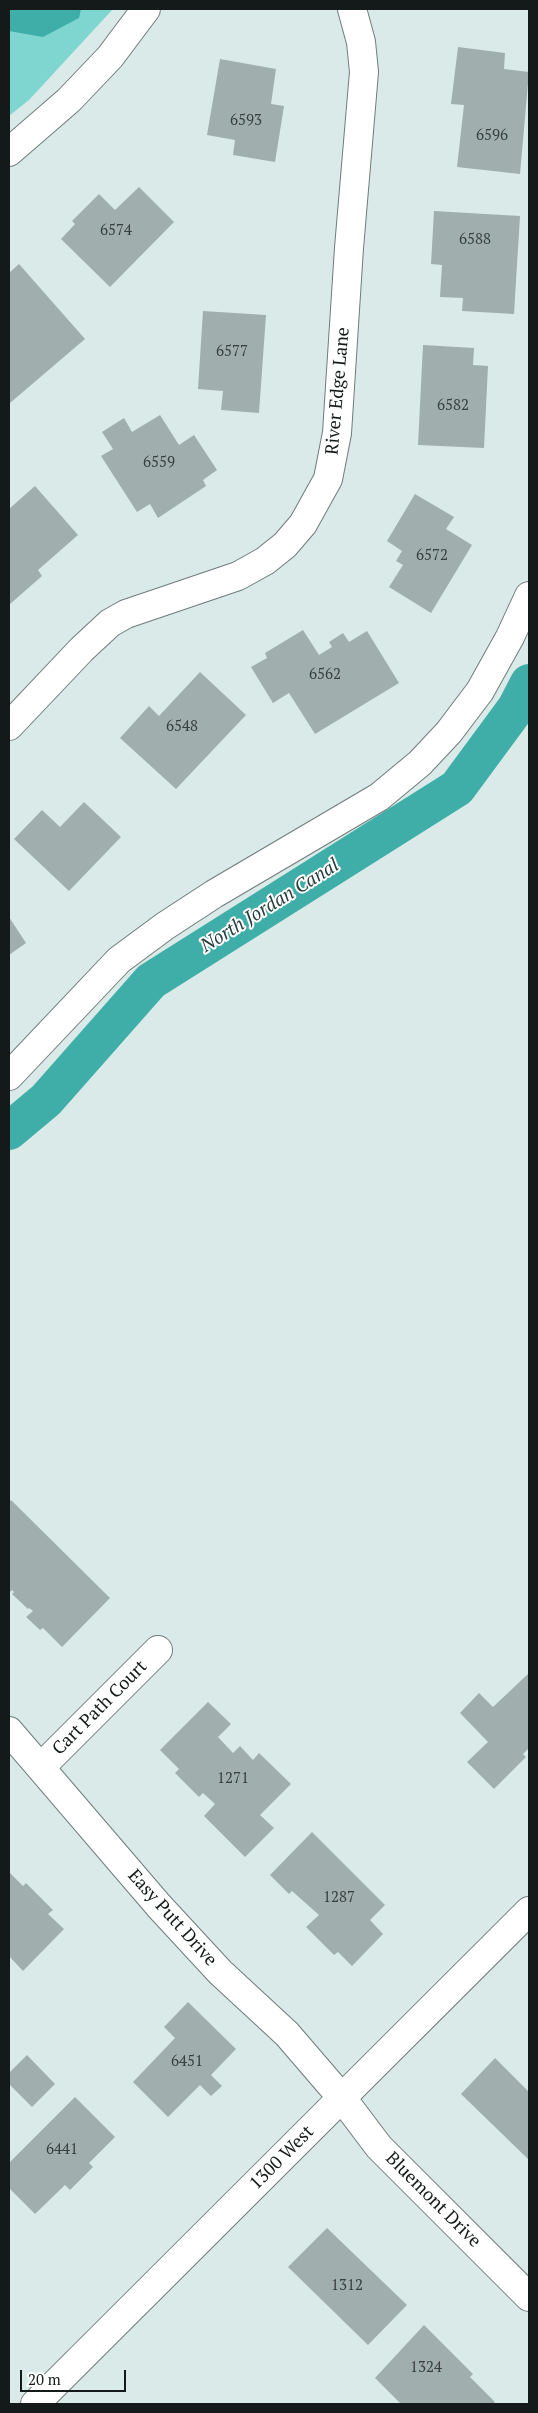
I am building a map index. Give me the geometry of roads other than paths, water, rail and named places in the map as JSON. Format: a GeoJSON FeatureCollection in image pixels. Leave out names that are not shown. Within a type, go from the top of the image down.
{"type":"FeatureCollection","features":[{"type":"Feature","properties":{"kind":"street"},"geometry":{"type":"LineString","coordinates":[[9,152],[69,100],[110,57],[146,9]]}},
{"type":"Feature","properties":{"kind":"street","name":"River Edge Lane"},"geometry":{"type":"LineString","coordinates":[[9,726],[82,649],[110,623],[126,614],[238,576],[265,561],[285,545],[303,524],[318,500],[328,479],[337,433],[349,248],[364,72],[361,42],[352,9]]}},
{"type":"Feature","properties":{"kind":"street"},"geometry":{"type":"LineString","coordinates":[[9,1076],[120,960],[165,926],[214,894],[379,797],[420,763],[449,732],[480,691],[510,637],[529,596]]}},
{"type":"Feature","properties":{"kind":"street","name":"Cart Path Court"},"geometry":{"type":"LineString","coordinates":[[41,1767],[158,1650]]}},
{"type":"Feature","properties":{"kind":"street","name":"Easy Putt Drive"},"geometry":{"type":"LineString","coordinates":[[9,1731],[158,1906],[220,1972],[287,2034],[342,2098]]}},
{"type":"Feature","properties":{"kind":"street","name":"1300 West"},"geometry":{"type":"LineString","coordinates":[[35,2404],[529,1911]]}},
{"type":"Feature","properties":{"kind":"street","name":"Bluemont Drive"},"geometry":{"type":"LineString","coordinates":[[342,2098],[379,2147],[529,2297]]}},
{"type":"Feature","properties":{"kind":"waterway","name":"North Jordan Canal"},"geometry":{"type":"LineString","coordinates":[[9,1131],[46,1100],[151,981],[457,788],[516,708],[529,683]]}}]}
